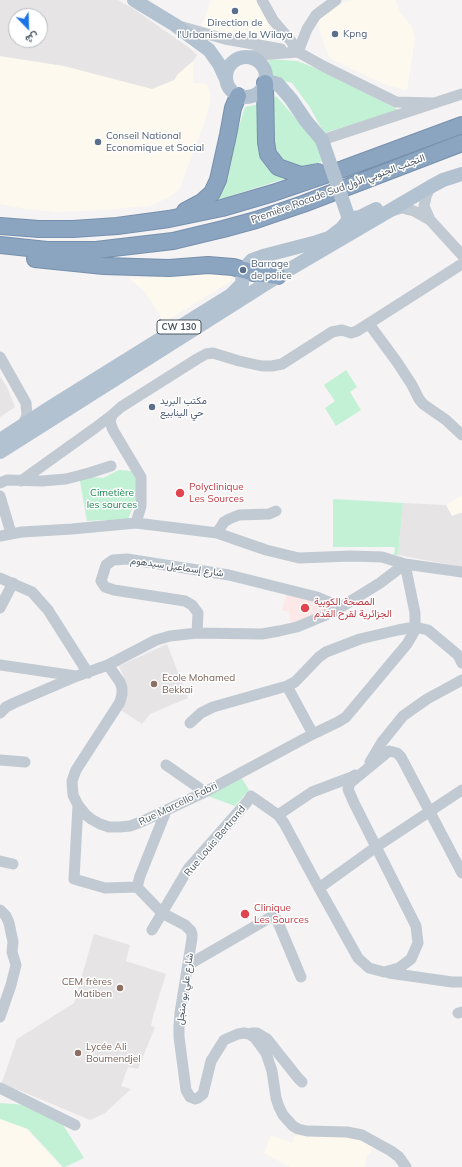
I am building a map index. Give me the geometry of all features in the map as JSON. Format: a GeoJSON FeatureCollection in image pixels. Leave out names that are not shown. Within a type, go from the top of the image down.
{"type":"FeatureCollection","features":[{"type":"Feature","properties":{"kind":"highway"},"geometry":{"type":"LineString","coordinates":[[265,82],[266,142],[268,154],[278,166],[301,175],[343,169]]}},
{"type":"Feature","properties":{"kind":"highway"},"geometry":{"type":"LineString","coordinates":[[169,219],[202,202],[212,193],[218,180],[233,108],[238,96]]}},
{"type":"Feature","properties":{"kind":"highway","name":"Première Rocade Sud التجنب الجنوبي الأول"},"geometry":{"type":"LineString","coordinates":[[0,226],[39,229],[73,229],[117,226],[169,219],[222,208],[343,169],[462,125]]}},
{"type":"Feature","properties":{"kind":"highway","name":"Première Rocade Sud التجنب الجنوبي الأول"},"geometry":{"type":"LineString","coordinates":[[0,245],[47,250],[96,250],[173,241],[223,229],[303,204],[462,143]]}},
{"type":"Feature","properties":{"kind":"highway"},"geometry":{"type":"LineString","coordinates":[[0,254],[28,259],[104,266],[169,268],[208,265],[233,267],[254,273],[278,276]]}},
{"type":"Feature","properties":{"kind":"main road"},"geometry":{"type":"LineString","coordinates":[[134,0],[175,25],[198,36],[216,51],[242,57],[251,57],[257,60],[262,64],[266,76],[265,82],[259,92],[249,97],[238,96],[232,92],[228,87],[220,64],[198,36]]}},
{"type":"Feature","properties":{"kind":"main road"},"geometry":{"type":"LineString","coordinates":[[226,80],[227,70],[230,65],[242,57]]}},
{"type":"Feature","properties":{"kind":"main road"},"geometry":{"type":"LineString","coordinates":[[265,82],[278,84],[322,140],[349,219]]}},
{"type":"Feature","properties":{"kind":"main road"},"geometry":{"type":"LineString","coordinates":[[243,270],[252,260],[329,238],[337,233],[349,219],[360,217],[408,192],[462,174]]}},
{"type":"Feature","properties":{"kind":"main road"},"geometry":{"type":"LineString","coordinates":[[430,187],[444,180]]}},
{"type":"Feature","properties":{"kind":"main road","name":"CW 130"},"geometry":{"type":"LineString","coordinates":[[0,452],[278,276],[430,187]]}},
{"type":"Feature","properties":{"kind":"main road","name":"CW 130"},"geometry":{"type":"LineString","coordinates":[[0,440],[231,295],[242,284],[243,270]]}},
{"type":"Feature","properties":{"kind":"street"},"geometry":{"type":"LineString","coordinates":[[262,0],[273,20],[291,41],[298,52]]}},
{"type":"Feature","properties":{"kind":"street"},"geometry":{"type":"LineString","coordinates":[[298,52],[307,29],[316,15],[336,0]]}},
{"type":"Feature","properties":{"kind":"street"},"geometry":{"type":"LineString","coordinates":[[265,46],[270,44],[276,37],[273,20]]}},
{"type":"Feature","properties":{"kind":"street"},"geometry":{"type":"LineString","coordinates":[[198,36],[225,39],[298,52],[396,102],[435,102]]}},
{"type":"Feature","properties":{"kind":"street"},"geometry":{"type":"LineString","coordinates":[[242,57],[298,52]]}},
{"type":"Feature","properties":{"kind":"street"},"geometry":{"type":"LineString","coordinates":[[322,140],[462,94]]}},
{"type":"Feature","properties":{"kind":"street"},"geometry":{"type":"LineString","coordinates":[[430,187],[424,206],[430,220]]}},
{"type":"Feature","properties":{"kind":"street"},"geometry":{"type":"LineString","coordinates":[[386,213],[402,208],[414,211],[430,220],[462,255]]}},
{"type":"Feature","properties":{"kind":"street"},"geometry":{"type":"LineString","coordinates":[[21,481],[95,428],[121,407],[206,354],[213,353],[262,366],[282,364],[332,332],[342,330],[351,333],[357,331],[462,264]]}},
{"type":"Feature","properties":{"kind":"street"},"geometry":{"type":"LineString","coordinates":[[369,324],[393,356],[412,385],[419,399],[446,420],[462,435]]}},
{"type":"Feature","properties":{"kind":"street"},"geometry":{"type":"LineString","coordinates":[[0,357],[26,403],[27,415],[23,425]]}},
{"type":"Feature","properties":{"kind":"street"},"geometry":{"type":"LineString","coordinates":[[26,403],[38,408],[51,407]]}},
{"type":"Feature","properties":{"kind":"street"},"geometry":{"type":"LineString","coordinates":[[112,415],[110,422],[113,430],[140,477],[142,506],[136,522]]}},
{"type":"Feature","properties":{"kind":"street"},"geometry":{"type":"LineString","coordinates":[[0,483],[7,480],[42,482],[66,479],[111,466]]}},
{"type":"Feature","properties":{"kind":"street"},"geometry":{"type":"LineString","coordinates":[[0,496],[5,535],[22,532],[72,529],[136,522],[217,533],[266,550],[299,558],[382,557],[405,564],[462,572]]}},
{"type":"Feature","properties":{"kind":"street"},"geometry":{"type":"LineString","coordinates":[[217,533],[224,522],[239,515],[269,514],[276,512]]}},
{"type":"Feature","properties":{"kind":"street","name":"شارع إسماعيل سيدهوم"},"geometry":{"type":"LineString","coordinates":[[197,633],[198,613],[192,606],[185,601],[114,590],[105,587],[101,581],[106,565],[113,560],[127,559],[229,575],[317,597],[340,607]]}},
{"type":"Feature","properties":{"kind":"street"},"geometry":{"type":"LineString","coordinates":[[0,713],[6,707],[14,703],[77,676],[108,665],[156,640],[170,636],[197,633],[262,634],[279,632],[297,627],[333,612],[380,583],[405,564]]}},
{"type":"Feature","properties":{"kind":"street","name":"Rue Marcello Fabri"},"geometry":{"type":"LineString","coordinates":[[108,665],[120,682],[122,688],[120,702],[76,770],[72,781],[72,788],[73,795],[78,805],[91,819],[109,827],[130,826],[166,811],[204,792],[346,717],[411,638],[415,627],[414,608],[405,564]]}},
{"type":"Feature","properties":{"kind":"street"},"geometry":{"type":"LineString","coordinates":[[0,578],[32,592],[48,610],[88,673]]}},
{"type":"Feature","properties":{"kind":"street"},"geometry":{"type":"LineString","coordinates":[[0,608],[13,583]]}},
{"type":"Feature","properties":{"kind":"street"},"geometry":{"type":"LineString","coordinates":[[190,723],[201,713],[213,708],[287,686],[295,682],[319,657],[326,652],[360,639],[398,630],[415,627],[428,630],[458,655],[462,663]]}},
{"type":"Feature","properties":{"kind":"street"},"geometry":{"type":"LineString","coordinates":[[0,665],[77,676]]}},
{"type":"Feature","properties":{"kind":"street"},"geometry":{"type":"LineString","coordinates":[[462,680],[427,699],[403,716],[382,742],[371,762],[352,777],[312,792],[278,815],[284,823],[358,958],[369,968],[384,972],[452,982],[462,982]]}},
{"type":"Feature","properties":{"kind":"street"},"geometry":{"type":"LineString","coordinates":[[287,686],[313,734]]}},
{"type":"Feature","properties":{"kind":"street"},"geometry":{"type":"LineString","coordinates":[[384,972],[399,968],[411,959],[418,943],[416,926],[348,789],[350,783],[389,751],[397,753],[402,757],[462,872]]}},
{"type":"Feature","properties":{"kind":"street"},"geometry":{"type":"LineString","coordinates":[[0,760],[25,762]]}},
{"type":"Feature","properties":{"kind":"street"},"geometry":{"type":"LineString","coordinates":[[166,765],[204,792]]}},
{"type":"Feature","properties":{"kind":"street"},"geometry":{"type":"LineString","coordinates":[[319,888],[376,847],[462,790]]}},
{"type":"Feature","properties":{"kind":"street","name":"Rue Louis Bertrand"},"geometry":{"type":"LineString","coordinates":[[152,930],[188,869],[251,796],[278,815]]}},
{"type":"Feature","properties":{"kind":"street"},"geometry":{"type":"LineString","coordinates":[[78,805],[74,879],[105,888],[137,887],[166,811]]}},
{"type":"Feature","properties":{"kind":"street"},"geometry":{"type":"LineString","coordinates":[[0,861],[13,864]]}},
{"type":"Feature","properties":{"kind":"street","name":"شارع علي بو منجل"},"geometry":{"type":"LineString","coordinates":[[137,887],[162,913],[185,925],[191,931],[192,938],[180,1013],[179,1037],[186,1090],[190,1097],[195,1099],[201,1097],[203,1094],[212,1062],[224,1040],[238,1034],[249,1034]]}},
{"type":"Feature","properties":{"kind":"street"},"geometry":{"type":"LineString","coordinates":[[0,910],[6,916],[9,923],[13,942],[12,952],[16,965],[0,1017]]}},
{"type":"Feature","properties":{"kind":"street"},"geometry":{"type":"LineString","coordinates":[[188,966],[271,917],[274,917],[301,977]]}},
{"type":"Feature","properties":{"kind":"street"},"geometry":{"type":"LineString","coordinates":[[249,1034],[252,1032],[257,1033],[267,1039],[302,1082]]}},
{"type":"Feature","properties":{"kind":"street"},"geometry":{"type":"LineString","coordinates":[[249,1034],[255,1038],[266,1053],[272,1071],[276,1098],[279,1107],[283,1115],[293,1126],[307,1131],[346,1132],[362,1135],[391,1150],[399,1157],[406,1167]]}},
{"type":"Feature","properties":{"kind":"street"},"geometry":{"type":"LineString","coordinates":[[0,1088],[75,1125]]}},
{"type":"Feature","properties":{"kind":"shaded area"},"geometry":{"type":"Polygon","coordinates":[[[0,0],[118,0],[134,9],[191,49],[197,55],[174,80],[152,89],[64,66],[0,56],[0,0]]]}},
{"type":"Feature","properties":{"kind":"shaded area","name":"Direction de l'Urbanisme de la Wilaya"},"geometry":{"type":"Polygon","coordinates":[[[211,0],[257,0],[269,23],[266,35],[255,38],[200,30],[211,0]]]}},
{"type":"Feature","properties":{"kind":"shaded area"},"geometry":{"type":"Polygon","coordinates":[[[355,0],[396,0],[400,12],[412,27],[415,39],[407,91],[384,84],[329,58],[316,20],[330,8],[355,0]]]}},
{"type":"Feature","properties":{"kind":"shaded area","name":"Conseil National Economique et Social"},"geometry":{"type":"Polygon","coordinates":[[[0,56],[174,80],[178,74],[193,61],[193,83],[206,84],[210,91],[210,102],[204,124],[179,190],[168,198],[150,206],[104,210],[56,212],[26,209],[0,204],[0,56]]]}},
{"type":"Feature","properties":{"kind":"shaded area"},"geometry":{"type":"Polygon","coordinates":[[[218,272],[229,274],[231,278],[230,282],[164,322],[146,293],[129,278],[176,277],[218,272]]]}},
{"type":"Feature","properties":{"kind":"shaded area"},"geometry":{"type":"Polygon","coordinates":[[[0,376],[7,387],[15,407],[0,417],[0,376]]]}},
{"type":"Feature","properties":{"kind":"shaded area"},"geometry":{"type":"Polygon","coordinates":[[[462,495],[462,513],[452,516],[446,505],[462,495]]]}},
{"type":"Feature","properties":{"kind":"shaded area"},"geometry":{"type":"Polygon","coordinates":[[[403,503],[446,505],[452,516],[462,513],[462,567],[398,555],[403,503]]]}},
{"type":"Feature","properties":{"kind":"shaded area","name":"المصحة الكوبية الجزائرية لقرح القدم"},"geometry":{"type":"Polygon","coordinates":[[[287,594],[328,605],[328,612],[291,624],[289,612],[282,610],[287,594]]]}},
{"type":"Feature","properties":{"kind":"shaded area","name":"Ecole Mohamed Bekkai"},"geometry":{"type":"Polygon","coordinates":[[[167,644],[188,698],[150,714],[142,724],[119,709],[126,685],[119,666],[167,644]]]}},
{"type":"Feature","properties":{"kind":"shaded area","name":"Lycée Ali Boumendjel"},"geometry":{"type":"Polygon","coordinates":[[[94,934],[130,945],[126,961],[166,974],[153,1016],[151,1026],[155,1027],[138,1069],[128,1067],[121,1086],[131,1089],[105,1113],[90,1120],[21,1091],[1,1085],[17,1039],[74,1003],[94,934]]]}},
{"type":"Feature","properties":{"kind":"shaded area"},"geometry":{"type":"Polygon","coordinates":[[[0,1116],[7,1117],[26,1129],[61,1167],[0,1167],[0,1116]]]}},
{"type":"Feature","properties":{"kind":"shaded area"},"geometry":{"type":"Polygon","coordinates":[[[297,1131],[352,1135],[372,1144],[371,1154],[367,1154],[365,1167],[290,1167],[264,1153],[271,1135],[292,1143],[297,1131]]]}},
{"type":"Feature","properties":{"kind":"green space"},"geometry":{"type":"Polygon","coordinates":[[[268,59],[297,61],[323,71],[399,110],[324,133],[309,106],[292,83],[272,78],[272,72],[268,59]]]}},
{"type":"Feature","properties":{"kind":"green space"},"geometry":{"type":"Polygon","coordinates":[[[276,96],[315,140],[322,161],[302,170],[293,167],[284,161],[275,147],[272,134],[271,100],[276,96]]]}},
{"type":"Feature","properties":{"kind":"green space"},"geometry":{"type":"Polygon","coordinates":[[[260,104],[264,155],[287,178],[211,202],[235,139],[245,107],[260,104]]]}},
{"type":"Feature","properties":{"kind":"green space"},"geometry":{"type":"Polygon","coordinates":[[[346,370],[357,387],[350,392],[361,410],[336,426],[325,408],[335,401],[324,385],[346,370]]]}},
{"type":"Feature","properties":{"kind":"green space","name":"Cimetière les sources"},"geometry":{"type":"Polygon","coordinates":[[[119,470],[132,471],[137,482],[136,498],[126,524],[102,520],[87,521],[79,476],[103,478],[119,470]]]}},
{"type":"Feature","properties":{"kind":"green space"},"geometry":{"type":"Polygon","coordinates":[[[333,499],[403,503],[398,555],[394,555],[395,547],[333,547],[333,499]]]}},
{"type":"Feature","properties":{"kind":"green space"},"geometry":{"type":"Polygon","coordinates":[[[241,777],[249,790],[235,806],[205,795],[241,777]]]}},
{"type":"Feature","properties":{"kind":"green space"},"geometry":{"type":"Polygon","coordinates":[[[0,1103],[26,1105],[63,1125],[84,1158],[63,1167],[28,1129],[0,1119],[0,1103]]]}},
{"type":"Feature","properties":{"kind":"place","name":"Direction de l'Urbanisme de la Wilaya"},"geometry":{"type":"Point","coordinates":[235,11]}},
{"type":"Feature","properties":{"kind":"place","name":"Kpng"},"geometry":{"type":"Point","coordinates":[335,34]}},
{"type":"Feature","properties":{"kind":"place","name":"Conseil National Economique et Social"},"geometry":{"type":"Point","coordinates":[98,142]}},
{"type":"Feature","properties":{"kind":"place","name":"Barrage de police"},"geometry":{"type":"Point","coordinates":[243,270]}},
{"type":"Feature","properties":{"kind":"place","name":"مكتب البريد حي الينابيع"},"geometry":{"type":"Point","coordinates":[152,407]}},
{"type":"Feature","properties":{"kind":"place","name":"Polyclinique Les Sources"},"geometry":{"type":"Point","coordinates":[180,493]}},
{"type":"Feature","properties":{"kind":"place","name":"المصحة الكوبية الجزائرية لقرح القدم"},"geometry":{"type":"Point","coordinates":[305,608]}},
{"type":"Feature","properties":{"kind":"place","name":"Ecole Mohamed Bekkai"},"geometry":{"type":"Point","coordinates":[154,684]}},
{"type":"Feature","properties":{"kind":"place","name":"Clinique Les Sources"},"geometry":{"type":"Point","coordinates":[245,914]}},
{"type":"Feature","properties":{"kind":"place","name":"CEM frères Matiben"},"geometry":{"type":"Point","coordinates":[120,988]}},
{"type":"Feature","properties":{"kind":"place","name":"Lycée Ali Boumendjel"},"geometry":{"type":"Point","coordinates":[78,1053]}}]}
